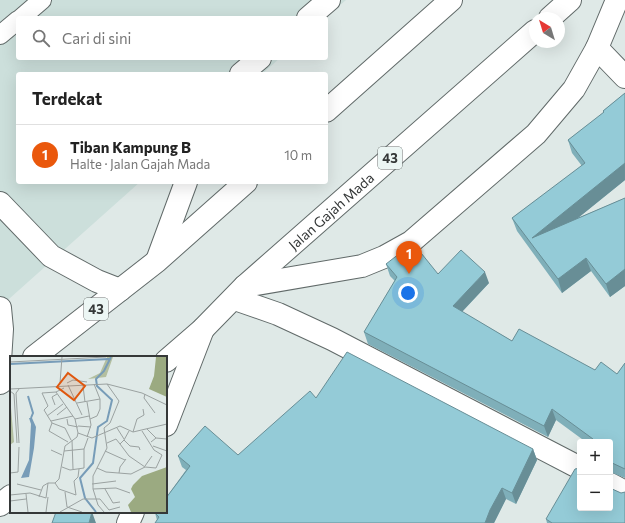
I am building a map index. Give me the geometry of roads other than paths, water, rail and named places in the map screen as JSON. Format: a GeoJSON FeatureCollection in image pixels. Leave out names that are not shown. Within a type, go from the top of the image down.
{"type":"FeatureCollection","features":[{"type":"Feature","properties":{"kind":"main road"},"geometry":{"type":"LineString","coordinates":[[310,16],[329,0]]}},
{"type":"Feature","properties":{"kind":"main road"},"geometry":{"type":"LineString","coordinates":[[328,109],[451,0]]}},
{"type":"Feature","properties":{"kind":"main road"},"geometry":{"type":"LineString","coordinates":[[557,12],[570,0]]}},
{"type":"Feature","properties":{"kind":"main road"},"geometry":{"type":"LineString","coordinates":[[240,292],[362,266],[384,257],[411,242],[536,134],[574,89],[597,48],[617,0]]}},
{"type":"Feature","properties":{"kind":"main road","name":"Jalan Gajah Mada"},"geometry":{"type":"LineString","coordinates":[[167,360],[203,329],[240,292],[529,36]]}},
{"type":"Feature","properties":{"kind":"main road"},"geometry":{"type":"LineString","coordinates":[[597,48],[625,76]]}},
{"type":"Feature","properties":{"kind":"main road"},"geometry":{"type":"LineString","coordinates":[[243,72],[258,60]]}},
{"type":"Feature","properties":{"kind":"main road"},"geometry":{"type":"LineString","coordinates":[[157,261],[185,184]]}},
{"type":"Feature","properties":{"kind":"main road","name":"43"},"geometry":{"type":"LineString","coordinates":[[35,356],[157,261],[244,184]]}},
{"type":"Feature","properties":{"kind":"main road"},"geometry":{"type":"LineString","coordinates":[[0,203],[51,256],[97,281],[120,290]]}},
{"type":"Feature","properties":{"kind":"main road"},"geometry":{"type":"LineString","coordinates":[[240,292],[278,314],[332,339],[577,466]]}},
{"type":"Feature","properties":{"kind":"main road"},"geometry":{"type":"LineString","coordinates":[[0,308],[2,329],[0,361]]}},
{"type":"Feature","properties":{"kind":"main road"},"geometry":{"type":"LineString","coordinates":[[167,422],[203,329]]}},
{"type":"Feature","properties":{"kind":"main road"},"geometry":{"type":"LineString","coordinates":[[0,383],[10,376]]}},
{"type":"Feature","properties":{"kind":"main road"},"geometry":{"type":"LineString","coordinates":[[613,486],[625,492]]}},
{"type":"Feature","properties":{"kind":"main road"},"geometry":{"type":"LineString","coordinates":[[0,506],[10,497]]}},
{"type":"Feature","properties":{"kind":"main road"},"geometry":{"type":"LineString","coordinates":[[128,523],[132,513]]}},
{"type":"Feature","properties":{"kind":"lane"},"geometry":{"type":"LineString","coordinates":[[23,16],[42,0]]}},
{"type":"Feature","properties":{"kind":"lane"},"geometry":{"type":"LineString","coordinates":[[0,35],[16,22]]}},
{"type":"Feature","properties":{"kind":"place","name":"Tiban Kampung B"},"geometry":{"type":"Point","coordinates":[409,274]}}]}
